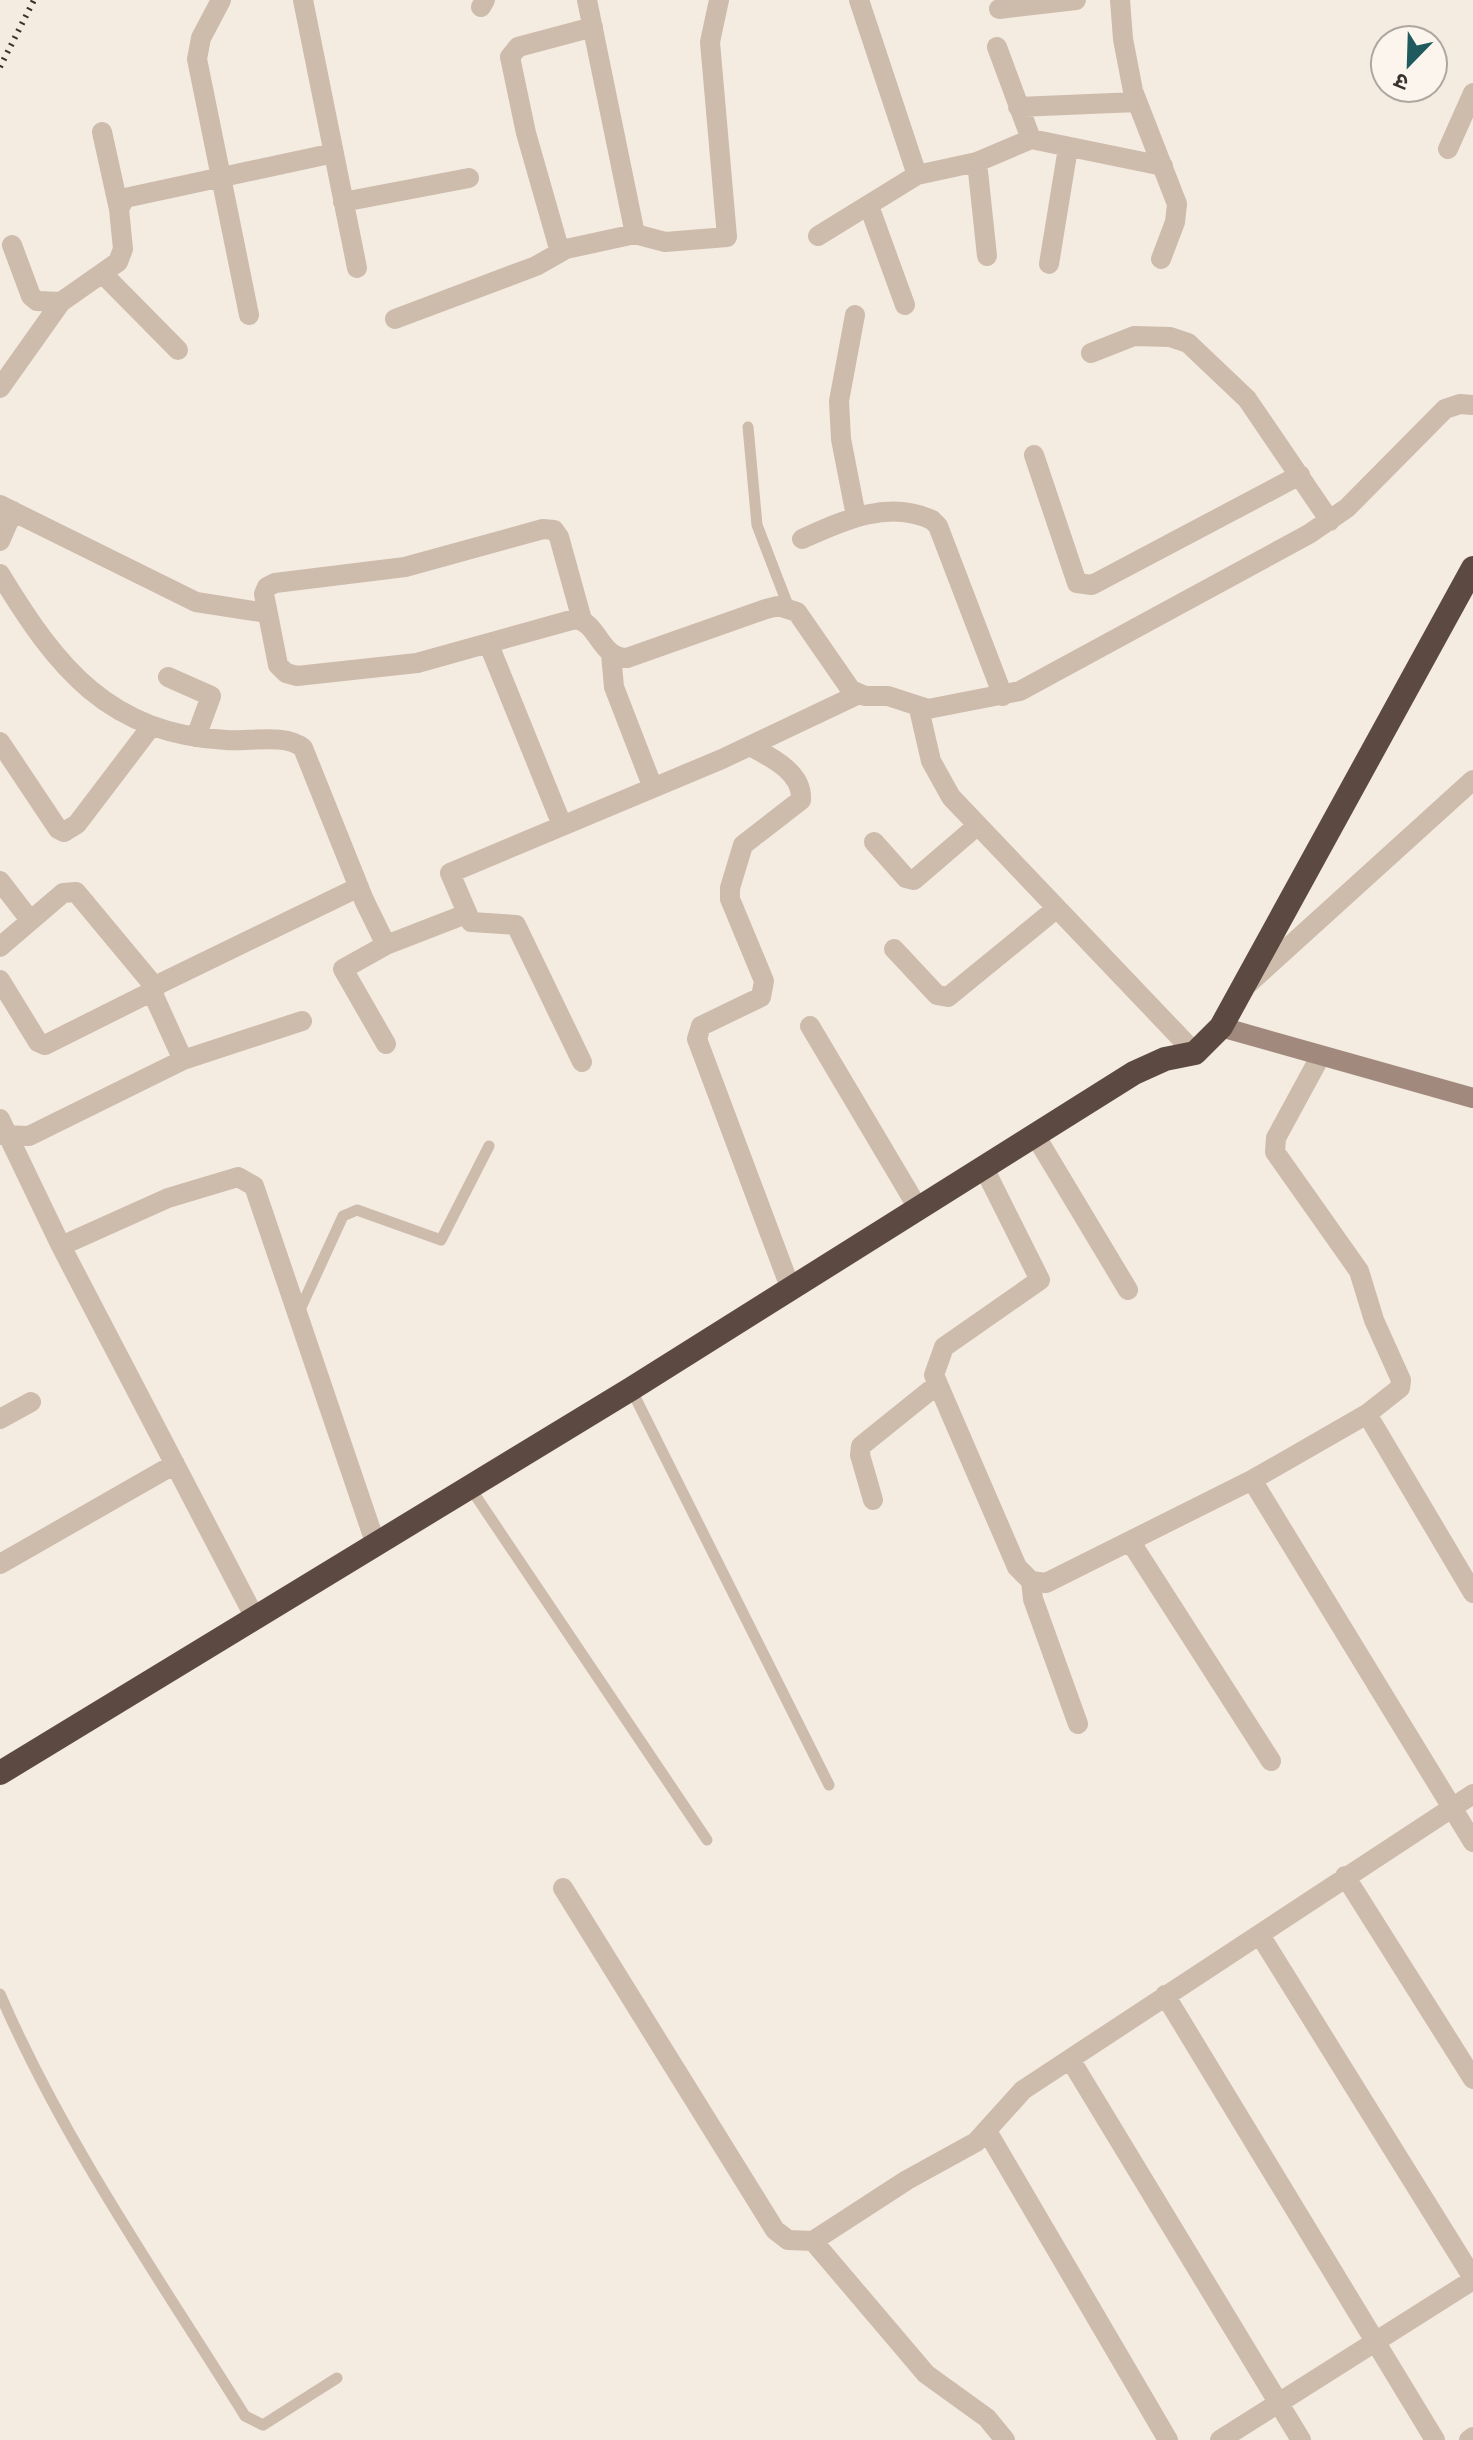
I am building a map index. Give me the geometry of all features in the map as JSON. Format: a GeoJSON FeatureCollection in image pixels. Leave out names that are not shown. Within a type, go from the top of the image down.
{"type":"FeatureCollection","features":[{"type":"Feature","properties":{"kind":"highway"},"geometry":{"type":"LineString","coordinates":[[0,1773],[631,1389],[1149,1065],[1195,1053],[1221,1027],[1473,568]]}},
{"type":"Feature","properties":{"kind":"main road"},"geometry":{"type":"LineString","coordinates":[[1221,1027],[1473,1098]]}},
{"type":"Feature","properties":{"kind":"street"},"geometry":{"type":"LineString","coordinates":[[221,0],[201,38],[197,59],[249,315]]}},
{"type":"Feature","properties":{"kind":"street"},"geometry":{"type":"LineString","coordinates":[[303,0],[357,268]]}},
{"type":"Feature","properties":{"kind":"street"},"geometry":{"type":"LineString","coordinates":[[587,0],[635,234]]}},
{"type":"Feature","properties":{"kind":"street"},"geometry":{"type":"LineString","coordinates":[[395,319],[536,266],[560,252],[635,234],[665,242],[727,237],[710,42],[719,0]]}},
{"type":"Feature","properties":{"kind":"street"},"geometry":{"type":"LineString","coordinates":[[859,0],[917,175]]}},
{"type":"Feature","properties":{"kind":"street"},"geometry":{"type":"LineString","coordinates":[[999,9],[1076,0]]}},
{"type":"Feature","properties":{"kind":"street"},"geometry":{"type":"LineString","coordinates":[[1120,0],[1123,39],[1137,102],[1178,213],[1161,259]]}},
{"type":"Feature","properties":{"kind":"street"},"geometry":{"type":"LineString","coordinates":[[560,252],[526,133],[510,57],[518,47],[593,27]]}},
{"type":"Feature","properties":{"kind":"street"},"geometry":{"type":"LineString","coordinates":[[997,47],[1031,139]]}},
{"type":"Feature","properties":{"kind":"street"},"geometry":{"type":"LineString","coordinates":[[1448,149],[1473,93]]}},
{"type":"Feature","properties":{"kind":"street"},"geometry":{"type":"LineString","coordinates":[[1018,107],[1137,102]]}},
{"type":"Feature","properties":{"kind":"street"},"geometry":{"type":"LineString","coordinates":[[0,388],[61,302],[118,262],[123,249],[119,209],[102,132]]}},
{"type":"Feature","properties":{"kind":"street"},"geometry":{"type":"LineString","coordinates":[[818,236],[917,175],[977,162],[1031,139],[1163,166]]}},
{"type":"Feature","properties":{"kind":"street"},"geometry":{"type":"LineString","coordinates":[[1049,264],[1068,148]]}},
{"type":"Feature","properties":{"kind":"street"},"geometry":{"type":"LineString","coordinates":[[119,209],[125,198],[334,153]]}},
{"type":"Feature","properties":{"kind":"street"},"geometry":{"type":"LineString","coordinates":[[977,162],[987,256]]}},
{"type":"Feature","properties":{"kind":"street"},"geometry":{"type":"LineString","coordinates":[[343,202],[469,178]]}},
{"type":"Feature","properties":{"kind":"street"},"geometry":{"type":"LineString","coordinates":[[869,206],[905,305]]}},
{"type":"Feature","properties":{"kind":"street"},"geometry":{"type":"LineString","coordinates":[[12,245],[31,296],[37,301],[61,302]]}},
{"type":"Feature","properties":{"kind":"street"},"geometry":{"type":"LineString","coordinates":[[102,273],[178,350]]}},
{"type":"Feature","properties":{"kind":"street"},"geometry":{"type":"LineString","coordinates":[[855,315],[839,401],[841,439],[856,516]]}},
{"type":"Feature","properties":{"kind":"street"},"geometry":{"type":"LineString","coordinates":[[1091,353],[1134,336],[1170,337],[1188,343],[1247,399],[1330,521]]}},
{"type":"Feature","properties":{"kind":"street"},"geometry":{"type":"LineString","coordinates":[[611,654],[627,658],[766,609],[789,608],[797,612],[851,690],[859,694],[888,696],[919,709],[1003,696],[1042,680],[1330,521],[1445,409],[1460,404],[1473,405]]}},
{"type":"Feature","properties":{"kind":"street"},"geometry":{"type":"LineString","coordinates":[[1034,455],[1077,583],[1083,587],[1300,475]]}},
{"type":"Feature","properties":{"kind":"street"},"geometry":{"type":"LineString","coordinates":[[0,541],[7,508],[196,602],[267,613]]}},
{"type":"Feature","properties":{"kind":"street"},"geometry":{"type":"LineString","coordinates":[[802,539],[856,516],[877,512],[923,516],[938,526],[1003,696]]}},
{"type":"Feature","properties":{"kind":"street"},"geometry":{"type":"LineString","coordinates":[[582,620],[417,663],[297,676],[286,673],[278,665],[264,594],[267,587],[275,583],[405,567],[543,529],[554,530],[559,537],[582,620],[611,654],[614,687],[653,788]]}},
{"type":"Feature","properties":{"kind":"street"},"geometry":{"type":"LineString","coordinates":[[0,574],[25,615],[69,670],[120,712],[150,728],[196,737],[298,743],[307,754],[359,887],[386,945]]}},
{"type":"Feature","properties":{"kind":"street"},"geometry":{"type":"LineString","coordinates":[[489,645],[562,825]]}},
{"type":"Feature","properties":{"kind":"street"},"geometry":{"type":"LineString","coordinates":[[168,677],[211,696],[196,737]]}},
{"type":"Feature","properties":{"kind":"street"},"geometry":{"type":"LineString","coordinates":[[582,1062],[516,925],[475,924],[466,914],[450,873],[750,746],[859,694]]}},
{"type":"Feature","properties":{"kind":"street"},"geometry":{"type":"LineString","coordinates":[[919,709],[931,761],[940,781],[1195,1053]]}},
{"type":"Feature","properties":{"kind":"street"},"geometry":{"type":"LineString","coordinates":[[0,742],[58,829],[64,832],[77,824],[150,728]]}},
{"type":"Feature","properties":{"kind":"street"},"geometry":{"type":"LineString","coordinates":[[750,746],[786,767],[801,793],[801,800],[743,845],[730,888],[730,899],[764,981],[761,997],[701,1026],[697,1039],[790,1287]]}},
{"type":"Feature","properties":{"kind":"street"},"geometry":{"type":"LineString","coordinates":[[1240,991],[1473,780]]}},
{"type":"Feature","properties":{"kind":"street"},"geometry":{"type":"LineString","coordinates":[[874,842],[906,878],[914,880],[978,825]]}},
{"type":"Feature","properties":{"kind":"street"},"geometry":{"type":"LineString","coordinates":[[0,881],[30,920]]}},
{"type":"Feature","properties":{"kind":"street"},"geometry":{"type":"LineString","coordinates":[[0,980],[38,1042],[45,1045],[359,887]]}},
{"type":"Feature","properties":{"kind":"street"},"geometry":{"type":"LineString","coordinates":[[0,947],[63,893],[76,892],[154,989],[183,1060]]}},
{"type":"Feature","properties":{"kind":"street"},"geometry":{"type":"LineString","coordinates":[[894,949],[937,995],[948,997],[1057,908]]}},
{"type":"Feature","properties":{"kind":"street"},"geometry":{"type":"LineString","coordinates":[[386,1044],[343,969],[386,945],[466,914]]}},
{"type":"Feature","properties":{"kind":"street"},"geometry":{"type":"LineString","coordinates":[[2,1130],[29,1136],[183,1060],[302,1021]]}},
{"type":"Feature","properties":{"kind":"street"},"geometry":{"type":"LineString","coordinates":[[810,1026],[918,1208]]}},
{"type":"Feature","properties":{"kind":"street"},"geometry":{"type":"LineString","coordinates":[[1031,1581],[1046,1583],[1252,1480],[1395,1396],[1401,1380],[1374,1320],[1359,1271],[1274,1145],[1320,1057]]}},
{"type":"Feature","properties":{"kind":"street"},"geometry":{"type":"LineString","coordinates":[[2,1130],[254,1616]]}},
{"type":"Feature","properties":{"kind":"street"},"geometry":{"type":"LineString","coordinates":[[1035,1135],[1128,1290]]}},
{"type":"Feature","properties":{"kind":"street"},"geometry":{"type":"LineString","coordinates":[[984,1168],[1040,1280],[944,1347],[934,1375],[1017,1567],[1031,1581],[1035,1604],[1078,1724]]}},
{"type":"Feature","properties":{"kind":"street"},"geometry":{"type":"LineString","coordinates":[[61,1246],[168,1198],[238,1177],[248,1180],[254,1186],[376,1545]]}},
{"type":"Feature","properties":{"kind":"street"},"geometry":{"type":"LineString","coordinates":[[873,1500],[860,1455],[861,1446],[938,1384]]}},
{"type":"Feature","properties":{"kind":"street"},"geometry":{"type":"LineString","coordinates":[[0,1419],[31,1402]]}},
{"type":"Feature","properties":{"kind":"street"},"geometry":{"type":"LineString","coordinates":[[1367,1414],[1473,1593]]}},
{"type":"Feature","properties":{"kind":"street"},"geometry":{"type":"LineString","coordinates":[[0,1564],[175,1464]]}},
{"type":"Feature","properties":{"kind":"street"},"geometry":{"type":"LineString","coordinates":[[1252,1480],[1473,1842]]}},
{"type":"Feature","properties":{"kind":"street"},"geometry":{"type":"LineString","coordinates":[[1130,1541],[1271,1761]]}},
{"type":"Feature","properties":{"kind":"street"},"geometry":{"type":"LineString","coordinates":[[563,1888],[775,2230],[788,2240],[813,2241],[907,2180],[970,2146],[1023,2090],[1473,1794]]}},
{"type":"Feature","properties":{"kind":"street"},"geometry":{"type":"LineString","coordinates":[[1345,1876],[1473,2079]]}},
{"type":"Feature","properties":{"kind":"street"},"geometry":{"type":"LineString","coordinates":[[1220,2440],[1473,2279],[1260,1935]]}},
{"type":"Feature","properties":{"kind":"street"},"geometry":{"type":"LineString","coordinates":[[1165,1995],[1435,2440]]}},
{"type":"Feature","properties":{"kind":"street"},"geometry":{"type":"LineString","coordinates":[[1070,2059],[1301,2440]]}},
{"type":"Feature","properties":{"kind":"street"},"geometry":{"type":"LineString","coordinates":[[987,2131],[1168,2440]]}},
{"type":"Feature","properties":{"kind":"street"},"geometry":{"type":"LineString","coordinates":[[813,2241],[926,2374],[987,2418],[1005,2440]]}},
{"type":"Feature","properties":{"kind":"lane"},"geometry":{"type":"LineString","coordinates":[[748,427],[757,525],[789,608]]}},
{"type":"Feature","properties":{"kind":"lane"},"geometry":{"type":"LineString","coordinates":[[298,1315],[343,1216],[357,1210],[441,1240],[489,1146]]}},
{"type":"Feature","properties":{"kind":"lane"},"geometry":{"type":"LineString","coordinates":[[631,1389],[829,1785]]}},
{"type":"Feature","properties":{"kind":"lane"},"geometry":{"type":"LineString","coordinates":[[469,1486],[707,1840]]}},
{"type":"Feature","properties":{"kind":"lane"},"geometry":{"type":"LineString","coordinates":[[0,1994],[37,2076],[73,2142],[245,2416],[263,2425],[337,2378]]}},
{"type":"Feature","properties":{"kind":"railway"},"geometry":{"type":"LineString","coordinates":[[0,67],[34,0]]}}]}
